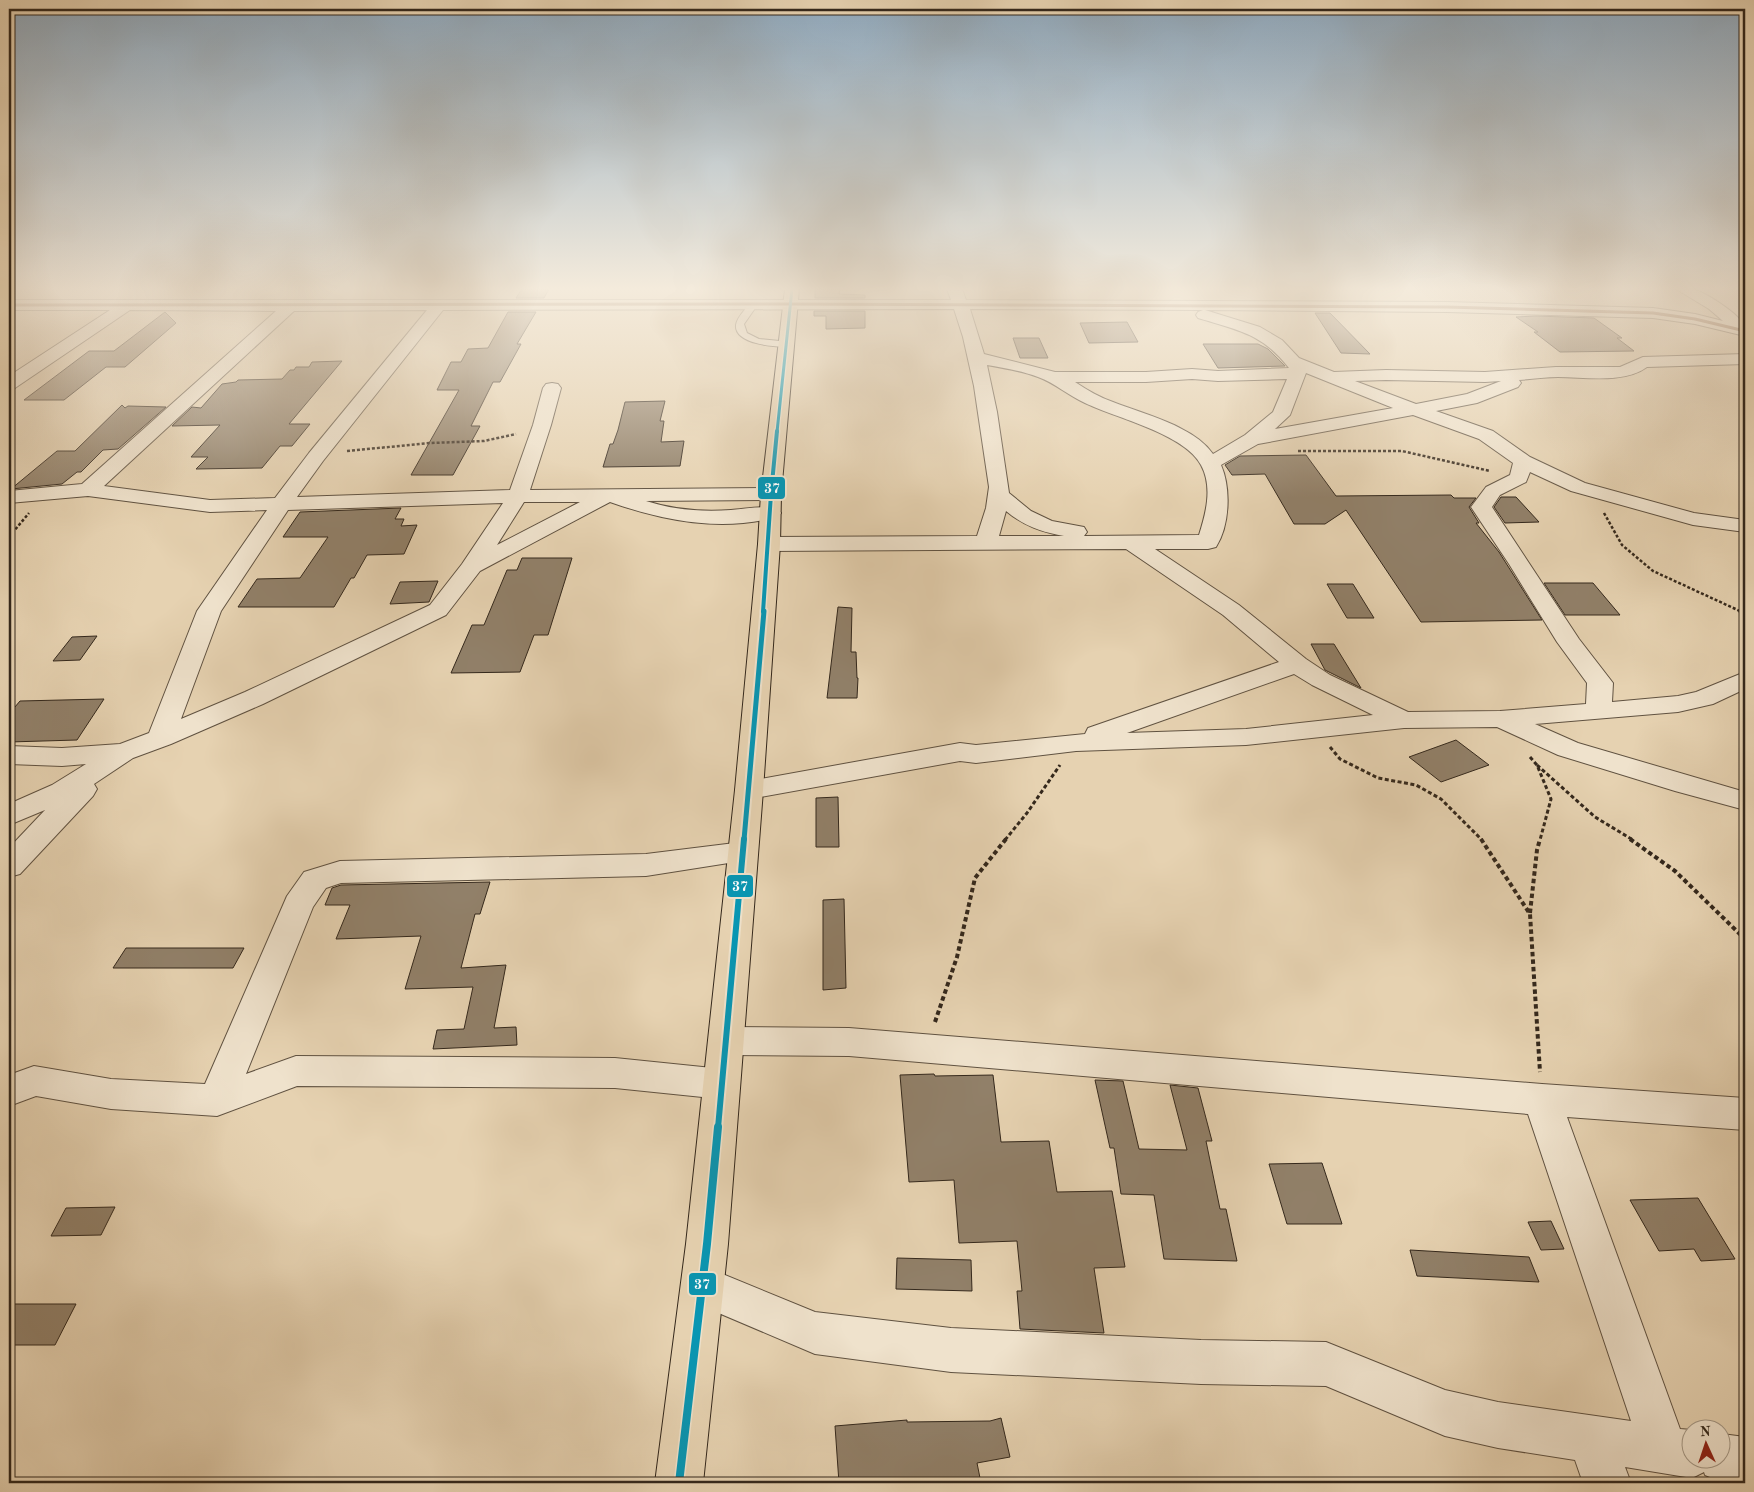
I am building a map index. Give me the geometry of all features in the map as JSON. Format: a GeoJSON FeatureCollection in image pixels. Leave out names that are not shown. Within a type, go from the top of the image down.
{"type":"FeatureCollection","features":[{"type":"Feature","properties":{"kind":"highway"},"geometry":{"type":"LineString","coordinates":[[680,1483],[722,1084],[749,790],[771,504],[786,359]]}},
{"type":"Feature","properties":{"kind":"street"},"geometry":{"type":"LineString","coordinates":[[9,384],[47,359]]}},
{"type":"Feature","properties":{"kind":"street"},"geometry":{"type":"LineString","coordinates":[[88,490],[232,359]]}},
{"type":"Feature","properties":{"kind":"street"},"geometry":{"type":"LineString","coordinates":[[161,738],[209,611],[282,503],[316,457],[396,359]]}},
{"type":"Feature","properties":{"kind":"street"},"geometry":{"type":"LineString","coordinates":[[976,359],[983,382],[1000,496],[986,544]]}},
{"type":"Feature","properties":{"kind":"street"},"geometry":{"type":"LineString","coordinates":[[985,359],[1052,377],[1146,377],[1192,374],[1218,376],[1296,368],[1324,375],[1486,435],[1521,470],[1578,488],[1692,519],[1745,526]]}},
{"type":"Feature","properties":{"kind":"street"},"geometry":{"type":"LineString","coordinates":[[1211,463],[1228,451],[1252,439],[1282,415],[1296,368],[1290,359]]}},
{"type":"Feature","properties":{"kind":"street"},"geometry":{"type":"LineString","coordinates":[[1324,375],[1344,377],[1386,375],[1485,377],[1556,372],[1620,372],[1635,368],[1643,362],[1745,359]]}},
{"type":"Feature","properties":{"kind":"street"},"geometry":{"type":"LineString","coordinates":[[1252,439],[1471,399],[1516,382],[1556,372]]}},
{"type":"Feature","properties":{"kind":"street"},"geometry":{"type":"LineString","coordinates":[[769,544],[1208,542],[1216,512],[1219,489],[1211,463],[1197,447],[1152,422],[1125,414],[1091,400],[1052,377]]}},
{"type":"Feature","properties":{"kind":"street"},"geometry":{"type":"LineString","coordinates":[[9,815],[62,792],[123,752],[161,738],[254,698],[438,610],[471,568],[518,496],[542,425],[552,388]]}},
{"type":"Feature","properties":{"kind":"street"},"geometry":{"type":"LineString","coordinates":[[1521,470],[1493,491],[1481,507],[1520,564],[1569,642],[1600,683],[1599,711]]}},
{"type":"Feature","properties":{"kind":"street"},"geometry":{"type":"LineString","coordinates":[[9,497],[88,490],[210,506],[608,495],[644,507],[681,516],[729,517],[771,504]]}},
{"type":"Feature","properties":{"kind":"street"},"geometry":{"type":"LineString","coordinates":[[471,568],[608,495]]}},
{"type":"Feature","properties":{"kind":"street"},"geometry":{"type":"LineString","coordinates":[[1000,496],[1024,515],[1046,526],[1133,542],[1231,610],[1297,664],[1321,680],[1404,720]]}},
{"type":"Feature","properties":{"kind":"street"},"geometry":{"type":"LineString","coordinates":[[1076,743],[1297,664]]}},
{"type":"Feature","properties":{"kind":"street"},"geometry":{"type":"LineString","coordinates":[[749,790],[960,752],[976,754],[1076,743],[1246,737],[1404,720],[1500,719],[1678,704],[1704,698],[1745,680]]}},
{"type":"Feature","properties":{"kind":"street"},"geometry":{"type":"LineString","coordinates":[[1500,719],[1568,749],[1685,785],[1745,801]]}},
{"type":"Feature","properties":{"kind":"street"},"geometry":{"type":"LineString","coordinates":[[9,756],[62,757],[123,752]]}},
{"type":"Feature","properties":{"kind":"street"},"geometry":{"type":"LineString","coordinates":[[9,866],[123,752]]}},
{"type":"Feature","properties":{"kind":"street"},"geometry":{"type":"LineString","coordinates":[[217,1100],[298,904],[314,880],[340,872],[646,865],[743,852]]}},
{"type":"Feature","properties":{"kind":"street"},"geometry":{"type":"LineString","coordinates":[[726,1040],[849,1042],[1542,1100],[1745,1114]]}},
{"type":"Feature","properties":{"kind":"street"},"geometry":{"type":"LineString","coordinates":[[9,1091],[34,1081],[111,1094],[217,1100],[296,1071],[616,1073],[722,1084]]}},
{"type":"Feature","properties":{"kind":"street"},"geometry":{"type":"LineString","coordinates":[[702,1286],[815,1333],[941,1349],[1104,1358],[1326,1364],[1445,1413],[1498,1425],[1678,1452],[1542,1100]]}},
{"type":"Feature","properties":{"kind":"street"},"geometry":{"type":"LineString","coordinates":[[1592,1440],[1607,1483]]}},
{"type":"Feature","properties":{"kind":"street"},"geometry":{"type":"LineString","coordinates":[[1732,1459],[1745,1461]]}},
{"type":"Feature","properties":{"kind":"path"},"geometry":{"type":"LineString","coordinates":[[316,457],[363,448],[430,443],[484,442],[542,425]]}},
{"type":"Feature","properties":{"kind":"path"},"geometry":{"type":"LineString","coordinates":[[1291,451],[1402,451],[1521,470]]}},
{"type":"Feature","properties":{"kind":"path"},"geometry":{"type":"LineString","coordinates":[[1578,488],[1602,508],[1622,545],[1653,571],[1745,614]]}},
{"type":"Feature","properties":{"kind":"path"},"geometry":{"type":"LineString","coordinates":[[1500,719],[1538,765],[1595,817],[1642,846],[1674,871],[1745,939]]}},
{"type":"Feature","properties":{"kind":"path"},"geometry":{"type":"LineString","coordinates":[[1316,730],[1340,759],[1378,778],[1416,785],[1441,799],[1484,842],[1530,914]]}},
{"type":"Feature","properties":{"kind":"path"},"geometry":{"type":"LineString","coordinates":[[926,1048],[957,957],[974,878],[1028,813],[1076,743]]}},
{"type":"Feature","properties":{"kind":"path"},"geometry":{"type":"LineString","coordinates":[[1538,765],[1551,799],[1537,850],[1530,914],[1542,1100]]}},
{"type":"Feature","properties":{"kind":"building"},"geometry":{"type":"Polygon","coordinates":[[[79,359],[135,359],[125,367],[106,367],[64,400],[24,400],[79,359]]]}},
{"type":"Feature","properties":{"kind":"building"},"geometry":{"type":"Polygon","coordinates":[[[463,359],[513,359],[500,382],[493,382],[471,426],[480,426],[453,475],[411,475],[459,390],[437,390],[451,362],[461,362],[463,359]]]}},
{"type":"Feature","properties":{"kind":"building"},"geometry":{"type":"Polygon","coordinates":[[[1212,359],[1278,359],[1285,366],[1218,368],[1212,359]]]}},
{"type":"Feature","properties":{"kind":"building"},"geometry":{"type":"Polygon","coordinates":[[[342,361],[289,424],[310,424],[292,446],[280,446],[262,468],[196,469],[208,457],[191,457],[220,425],[172,426],[192,407],[201,408],[222,384],[238,380],[282,379],[290,370],[294,370],[296,367],[309,367],[312,362],[342,361]]]}},
{"type":"Feature","properties":{"kind":"building"},"geometry":{"type":"Polygon","coordinates":[[[665,401],[660,421],[664,421],[661,442],[684,441],[680,466],[603,467],[610,444],[613,444],[618,430],[625,402],[665,401]]]}},
{"type":"Feature","properties":{"kind":"building"},"geometry":{"type":"Polygon","coordinates":[[[122,405],[125,408],[128,406],[166,407],[118,449],[103,450],[81,472],[77,472],[62,484],[11,489],[57,451],[75,451],[122,405]]]}},
{"type":"Feature","properties":{"kind":"building"},"geometry":{"type":"Polygon","coordinates":[[[1306,455],[1336,496],[1451,495],[1454,498],[1476,498],[1469,507],[1479,523],[1476,523],[1499,552],[1542,620],[1421,622],[1346,510],[1325,524],[1294,524],[1265,474],[1232,475],[1225,465],[1240,456],[1306,455]]]}},
{"type":"Feature","properties":{"kind":"building"},"geometry":{"type":"Polygon","coordinates":[[[1501,497],[1516,497],[1539,522],[1505,523],[1494,507],[1501,497]]]}},
{"type":"Feature","properties":{"kind":"building"},"geometry":{"type":"Polygon","coordinates":[[[401,508],[395,519],[404,519],[401,526],[417,525],[404,554],[367,555],[334,607],[238,607],[257,579],[300,578],[328,537],[283,537],[300,512],[401,508]]]}},
{"type":"Feature","properties":{"kind":"building"},"geometry":{"type":"Polygon","coordinates":[[[522,558],[572,558],[548,635],[534,635],[520,672],[451,673],[472,625],[484,625],[507,570],[517,570],[522,558]]]}},
{"type":"Feature","properties":{"kind":"building"},"geometry":{"type":"Polygon","coordinates":[[[438,581],[429,602],[390,604],[400,582],[438,581]]]}},
{"type":"Feature","properties":{"kind":"building"},"geometry":{"type":"Polygon","coordinates":[[[1544,583],[1593,583],[1620,615],[1565,615],[1544,583]]]}},
{"type":"Feature","properties":{"kind":"building"},"geometry":{"type":"Polygon","coordinates":[[[1327,584],[1353,584],[1374,618],[1347,618],[1327,584]]]}},
{"type":"Feature","properties":{"kind":"building"},"geometry":{"type":"Polygon","coordinates":[[[838,607],[852,608],[851,652],[856,652],[857,698],[827,698],[838,607]]]}},
{"type":"Feature","properties":{"kind":"building"},"geometry":{"type":"Polygon","coordinates":[[[97,636],[80,660],[53,661],[72,637],[97,636]]]}},
{"type":"Feature","properties":{"kind":"building"},"geometry":{"type":"Polygon","coordinates":[[[1311,644],[1334,644],[1361,688],[1325,670],[1311,644]]]}},
{"type":"Feature","properties":{"kind":"building"},"geometry":{"type":"Polygon","coordinates":[[[104,699],[77,740],[9,742],[9,714],[20,701],[104,699]]]}},
{"type":"Feature","properties":{"kind":"building"},"geometry":{"type":"Polygon","coordinates":[[[1456,740],[1489,765],[1441,782],[1409,757],[1456,740]]]}},
{"type":"Feature","properties":{"kind":"building"},"geometry":{"type":"Polygon","coordinates":[[[838,797],[839,847],[816,847],[816,798],[838,797]]]}},
{"type":"Feature","properties":{"kind":"building"},"geometry":{"type":"Polygon","coordinates":[[[490,882],[480,914],[475,914],[461,968],[506,965],[494,1028],[516,1027],[517,1045],[433,1049],[437,1030],[464,1029],[473,987],[405,989],[421,936],[336,939],[350,905],[325,905],[332,888],[341,885],[490,882]]]}},
{"type":"Feature","properties":{"kind":"building"},"geometry":{"type":"Polygon","coordinates":[[[844,899],[846,988],[823,990],[823,900],[844,899]]]}},
{"type":"Feature","properties":{"kind":"building"},"geometry":{"type":"Polygon","coordinates":[[[126,948],[244,948],[233,968],[113,968],[126,948]]]}},
{"type":"Feature","properties":{"kind":"building"},"geometry":{"type":"Polygon","coordinates":[[[934,1074],[935,1076],[993,1075],[1001,1142],[1049,1141],[1057,1192],[1112,1191],[1125,1267],[1094,1268],[1104,1333],[1020,1329],[1017,1291],[1022,1291],[1017,1241],[959,1243],[954,1180],[909,1182],[900,1075],[934,1074]]]}},
{"type":"Feature","properties":{"kind":"building"},"geometry":{"type":"Polygon","coordinates":[[[1095,1080],[1123,1081],[1139,1149],[1187,1150],[1170,1085],[1198,1088],[1212,1141],[1206,1141],[1220,1209],[1226,1209],[1237,1261],[1164,1259],[1154,1195],[1121,1194],[1114,1148],[1110,1148],[1095,1080]]]}},
{"type":"Feature","properties":{"kind":"building"},"geometry":{"type":"Polygon","coordinates":[[[1322,1163],[1342,1224],[1287,1224],[1269,1164],[1322,1163]]]}},
{"type":"Feature","properties":{"kind":"building"},"geometry":{"type":"Polygon","coordinates":[[[1698,1198],[1735,1259],[1701,1261],[1694,1249],[1659,1251],[1630,1200],[1698,1198]]]}},
{"type":"Feature","properties":{"kind":"building"},"geometry":{"type":"Polygon","coordinates":[[[115,1207],[101,1235],[51,1236],[66,1208],[115,1207]]]}},
{"type":"Feature","properties":{"kind":"building"},"geometry":{"type":"Polygon","coordinates":[[[1551,1221],[1564,1249],[1541,1250],[1528,1222],[1551,1221]]]}},
{"type":"Feature","properties":{"kind":"building"},"geometry":{"type":"Polygon","coordinates":[[[1410,1250],[1529,1257],[1539,1282],[1417,1276],[1410,1250]]]}},
{"type":"Feature","properties":{"kind":"building"},"geometry":{"type":"Polygon","coordinates":[[[897,1258],[971,1260],[972,1291],[896,1289],[897,1258]]]}},
{"type":"Feature","properties":{"kind":"building"},"geometry":{"type":"Polygon","coordinates":[[[9,1304],[76,1304],[55,1345],[9,1345],[9,1304]]]}},
{"type":"Feature","properties":{"kind":"building"},"geometry":{"type":"Polygon","coordinates":[[[1001,1418],[1010,1457],[977,1463],[981,1483],[839,1483],[835,1426],[907,1420],[907,1422],[990,1421],[1001,1418]]]}},
{"type":"Feature","properties":{"kind":"transit line","name":"37"},"geometry":{"type":"LineString","coordinates":[[679,1483],[707,1244],[749,790],[769,544],[771,494],[785,359]]}}]}
